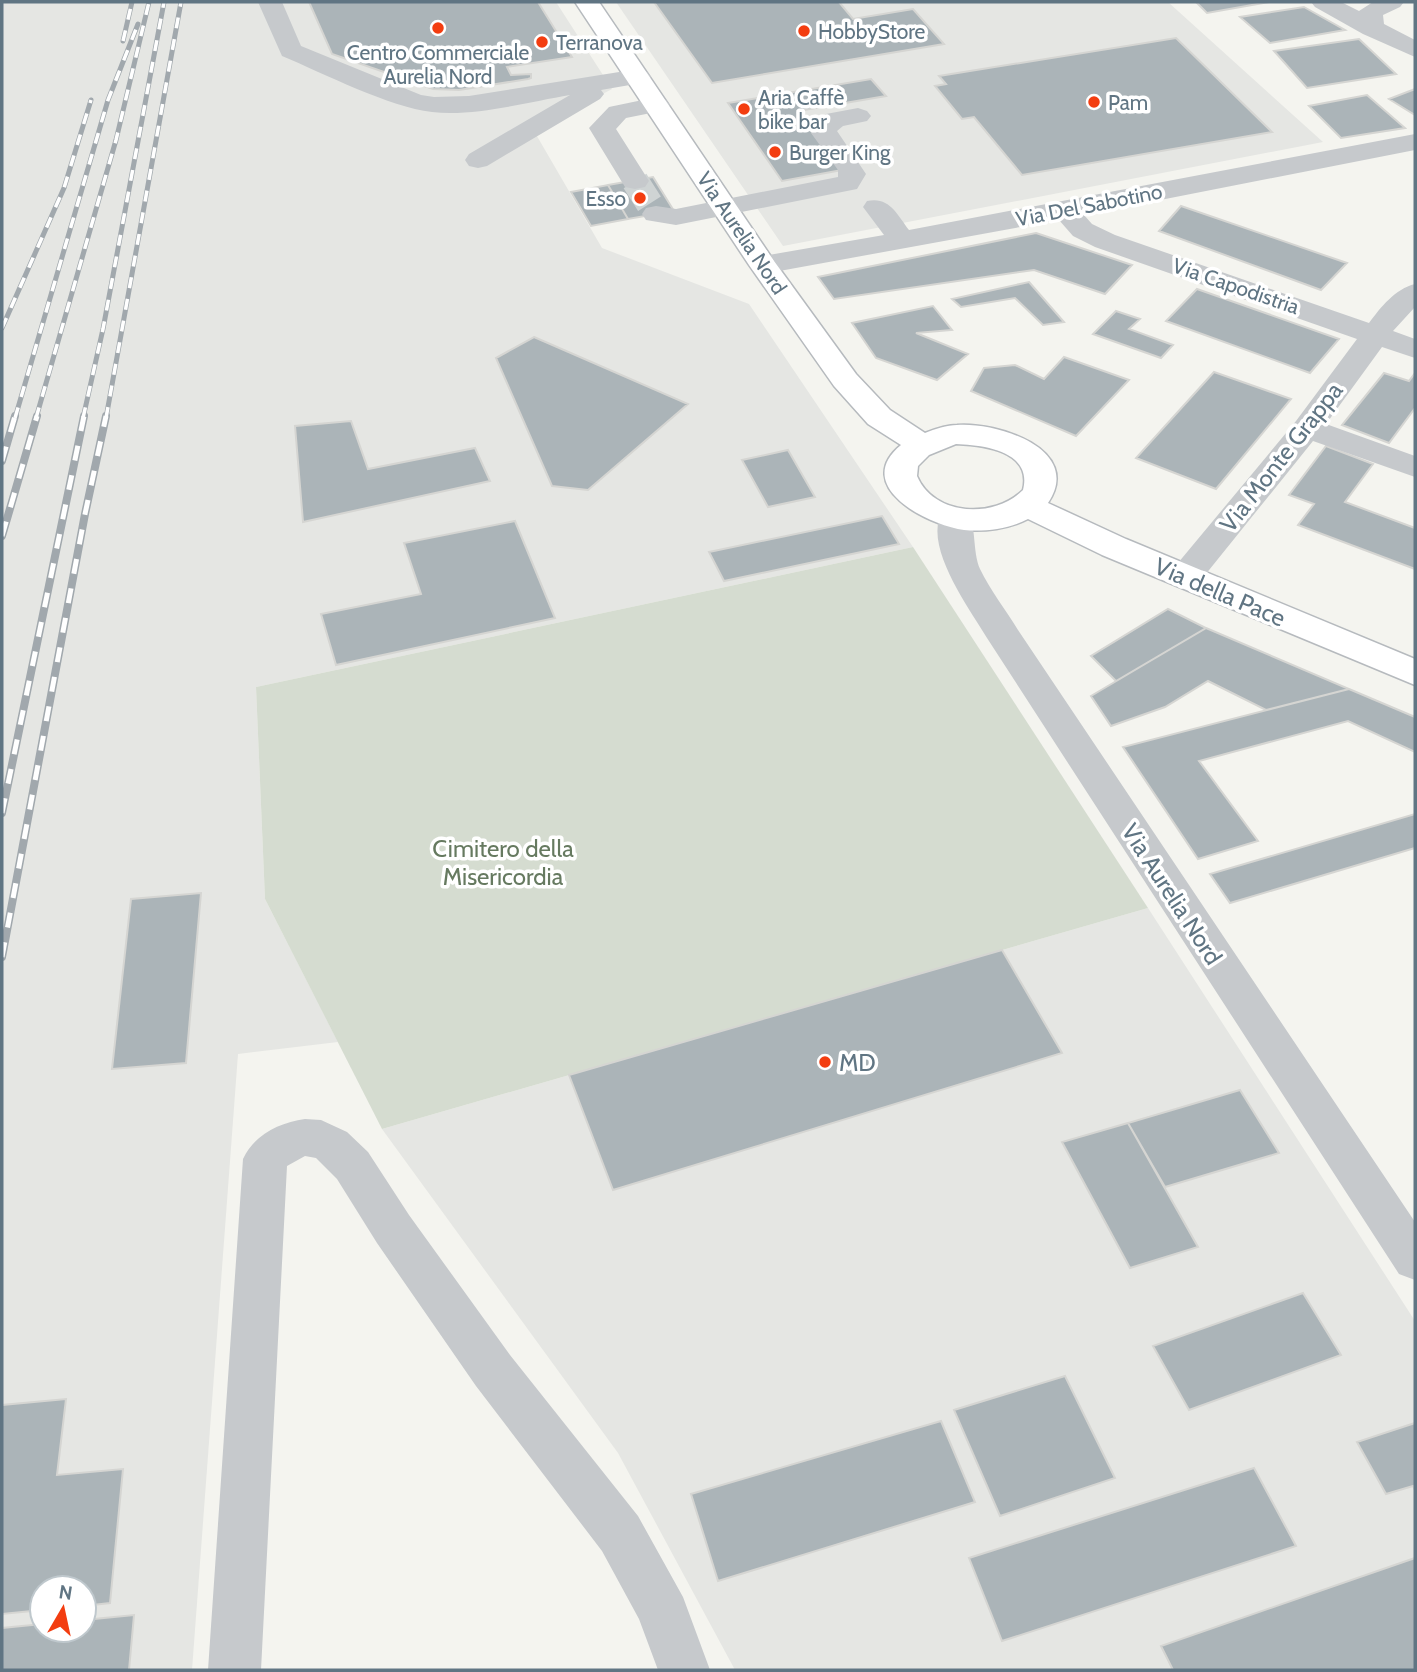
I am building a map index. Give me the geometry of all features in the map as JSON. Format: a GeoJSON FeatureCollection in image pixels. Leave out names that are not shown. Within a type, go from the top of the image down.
{"type":"FeatureCollection","features":[{"type":"Feature","properties":{"kind":"main road","name":"Via Aurelia Nord"},"geometry":{"type":"LineString","coordinates":[[587,2],[626,79],[657,105],[763,265],[845,380],[879,417],[920,444]]}},
{"type":"Feature","properties":{"kind":"main road"},"geometry":{"type":"LineString","coordinates":[[967,434],[998,438],[1016,446],[1030,457],[1039,469],[1042,482],[1037,495],[1027,506],[995,519],[955,517],[919,502],[908,491],[902,479],[902,466],[909,454],[920,444],[937,438],[967,434]]}},
{"type":"Feature","properties":{"kind":"main road","name":"Via della Pace"},"geometry":{"type":"LineString","coordinates":[[1027,506],[1185,577],[1415,673]]}},
{"type":"Feature","properties":{"kind":"street"},"geometry":{"type":"LineString","coordinates":[[270,2],[291,51],[414,101],[446,106],[626,79]]}},
{"type":"Feature","properties":{"kind":"street"},"geometry":{"type":"LineString","coordinates":[[1323,2],[1415,50]]}},
{"type":"Feature","properties":{"kind":"street"},"geometry":{"type":"LineString","coordinates":[[1372,29],[1371,12],[1392,2]]}},
{"type":"Feature","properties":{"kind":"street"},"geometry":{"type":"LineString","coordinates":[[478,160],[626,79]]}},
{"type":"Feature","properties":{"kind":"street"},"geometry":{"type":"LineString","coordinates":[[635,181],[602,128],[618,112],[657,105]]}},
{"type":"Feature","properties":{"kind":"street"},"geometry":{"type":"LineString","coordinates":[[656,214],[676,217],[847,183],[853,174],[851,169],[824,133],[824,129],[835,120],[859,116]]}},
{"type":"Feature","properties":{"kind":"street","name":"Via Del Sabotino"},"geometry":{"type":"LineString","coordinates":[[763,265],[1068,210],[1415,142]]}},
{"type":"Feature","properties":{"kind":"street"},"geometry":{"type":"LineString","coordinates":[[1285,144],[1308,164]]}},
{"type":"Feature","properties":{"kind":"street"},"geometry":{"type":"LineString","coordinates":[[1011,190],[1034,216]]}},
{"type":"Feature","properties":{"kind":"street"},"geometry":{"type":"LineString","coordinates":[[877,207],[902,240]]}},
{"type":"Feature","properties":{"kind":"street","name":"Via Capodistria"},"geometry":{"type":"LineString","coordinates":[[1068,210],[1071,220],[1080,230],[1093,236],[1415,348]]}},
{"type":"Feature","properties":{"kind":"street"},"geometry":{"type":"LineString","coordinates":[[1327,317],[1415,293]]}},
{"type":"Feature","properties":{"kind":"street","name":"Via Monte Grappa"},"geometry":{"type":"LineString","coordinates":[[1185,577],[1307,428],[1393,311],[1415,293]]}},
{"type":"Feature","properties":{"kind":"street"},"geometry":{"type":"LineString","coordinates":[[1307,428],[1415,467]]}},
{"type":"Feature","properties":{"kind":"street","name":"Via Aurelia Nord"},"geometry":{"type":"LineString","coordinates":[[955,517],[956,544],[963,568],[1005,638],[1415,1260]]}},
{"type":"Feature","properties":{"kind":"street"},"geometry":{"type":"LineString","coordinates":[[234,1670],[265,1159],[277,1146],[300,1138],[322,1139],[342,1154],[418,1264],[555,1452],[601,1507],[638,1562],[665,1620],[684,1670]]}},
{"type":"Feature","properties":{"kind":"shaded area"},"geometry":{"type":"Polygon","coordinates":[[[2,2],[556,2],[612,89],[534,131],[602,248],[749,304],[913,547],[256,687],[265,899],[338,1042],[238,1054],[192,1670],[2,1670],[2,2]]]}},
{"type":"Feature","properties":{"kind":"shaded area"},"geometry":{"type":"Polygon","coordinates":[[[616,2],[1168,2],[1323,142],[783,246],[616,2]]]}},
{"type":"Feature","properties":{"kind":"shaded area"},"geometry":{"type":"Polygon","coordinates":[[[1148,908],[1415,1321],[1415,1670],[735,1670],[618,1453],[382,1129],[1148,908]]]}},
{"type":"Feature","properties":{"kind":"green space","name":"Cimitero della Misericordia"},"geometry":{"type":"Polygon","coordinates":[[[913,547],[1148,908],[382,1129],[265,899],[256,687],[913,547]]]}},
{"type":"Feature","properties":{"kind":"building","name":"Centro Commerciale Aurelia Nord"},"geometry":{"type":"Polygon","coordinates":[[[309,2],[538,2],[572,57],[507,67],[511,75],[531,74],[528,79],[459,90],[433,89],[332,54],[309,2]]]}},
{"type":"Feature","properties":{"kind":"building","name":"HobbyStore"},"geometry":{"type":"Polygon","coordinates":[[[654,2],[839,2],[853,19],[913,9],[944,44],[712,83],[654,2]]]}},
{"type":"Feature","properties":{"kind":"building"},"geometry":{"type":"Polygon","coordinates":[[[1196,2],[1269,2],[1207,13],[1196,2]]]}},
{"type":"Feature","properties":{"kind":"building"},"geometry":{"type":"Polygon","coordinates":[[[1304,7],[1345,30],[1270,43],[1240,17],[1304,7]]]}},
{"type":"Feature","properties":{"kind":"building","name":"Pam"},"geometry":{"type":"Polygon","coordinates":[[[1176,38],[1272,132],[1022,175],[974,117],[962,119],[935,86],[946,84],[939,76],[1176,38]]]}},
{"type":"Feature","properties":{"kind":"building"},"geometry":{"type":"Polygon","coordinates":[[[1359,39],[1396,74],[1307,88],[1274,51],[1359,39]]]}},
{"type":"Feature","properties":{"kind":"building"},"geometry":{"type":"Polygon","coordinates":[[[871,79],[886,96],[798,111],[842,170],[782,181],[728,103],[871,79]]]}},
{"type":"Feature","properties":{"kind":"building"},"geometry":{"type":"Polygon","coordinates":[[[1415,89],[1415,115],[1389,99],[1415,89]]]}},
{"type":"Feature","properties":{"kind":"building"},"geometry":{"type":"Polygon","coordinates":[[[1367,95],[1405,128],[1341,138],[1309,106],[1367,95]]]}},
{"type":"Feature","properties":{"kind":"building"},"geometry":{"type":"Polygon","coordinates":[[[653,177],[674,211],[628,219],[608,185],[653,177]]]}},
{"type":"Feature","properties":{"kind":"building"},"geometry":{"type":"Polygon","coordinates":[[[608,185],[628,219],[591,226],[571,192],[608,185]]]}},
{"type":"Feature","properties":{"kind":"building"},"geometry":{"type":"Polygon","coordinates":[[[1181,206],[1347,263],[1321,290],[1159,231],[1181,206]]]}},
{"type":"Feature","properties":{"kind":"building"},"geometry":{"type":"Polygon","coordinates":[[[1036,233],[1132,265],[1105,294],[1034,270],[834,299],[818,277],[1036,233]]]}},
{"type":"Feature","properties":{"kind":"building"},"geometry":{"type":"Polygon","coordinates":[[[1029,282],[1064,322],[1043,325],[1015,298],[961,307],[952,299],[1029,282]]]}},
{"type":"Feature","properties":{"kind":"building"},"geometry":{"type":"Polygon","coordinates":[[[1197,289],[1339,339],[1310,373],[1166,321],[1197,289]]]}},
{"type":"Feature","properties":{"kind":"building"},"geometry":{"type":"Polygon","coordinates":[[[933,306],[952,330],[916,333],[968,354],[937,380],[876,358],[852,323],[933,306]]]}},
{"type":"Feature","properties":{"kind":"building"},"geometry":{"type":"Polygon","coordinates":[[[1116,311],[1140,319],[1129,329],[1173,345],[1161,358],[1093,334],[1116,311]]]}},
{"type":"Feature","properties":{"kind":"building"},"geometry":{"type":"Polygon","coordinates":[[[534,337],[688,404],[588,490],[552,486],[496,358],[534,337]]]}},
{"type":"Feature","properties":{"kind":"building"},"geometry":{"type":"Polygon","coordinates":[[[1064,357],[1129,380],[1076,436],[971,391],[984,368],[1015,365],[1044,379],[1064,357]]]}},
{"type":"Feature","properties":{"kind":"building"},"geometry":{"type":"Polygon","coordinates":[[[1214,372],[1291,399],[1216,489],[1136,458],[1214,372]]]}},
{"type":"Feature","properties":{"kind":"building"},"geometry":{"type":"Polygon","coordinates":[[[1384,373],[1409,381],[1415,373],[1415,408],[1389,443],[1342,425],[1384,373]]]}},
{"type":"Feature","properties":{"kind":"building"},"geometry":{"type":"Polygon","coordinates":[[[351,421],[368,469],[475,448],[490,481],[303,522],[295,426],[351,421]]]}},
{"type":"Feature","properties":{"kind":"building"},"geometry":{"type":"Polygon","coordinates":[[[1326,446],[1373,464],[1345,502],[1415,528],[1415,569],[1298,525],[1314,504],[1289,495],[1326,446]]]}},
{"type":"Feature","properties":{"kind":"building"},"geometry":{"type":"Polygon","coordinates":[[[788,450],[815,497],[768,507],[742,460],[788,450]]]}},
{"type":"Feature","properties":{"kind":"building"},"geometry":{"type":"Polygon","coordinates":[[[882,516],[899,544],[724,581],[709,552],[882,516]]]}},
{"type":"Feature","properties":{"kind":"building"},"geometry":{"type":"Polygon","coordinates":[[[515,521],[555,618],[336,665],[321,614],[421,594],[404,543],[515,521]]]}},
{"type":"Feature","properties":{"kind":"building"},"geometry":{"type":"Polygon","coordinates":[[[1168,609],[1206,628],[1116,681],[1091,656],[1168,609]]]}},
{"type":"Feature","properties":{"kind":"building"},"geometry":{"type":"Polygon","coordinates":[[[1206,628],[1349,689],[1266,710],[1208,681],[1165,707],[1111,726],[1091,696],[1206,628]]]}},
{"type":"Feature","properties":{"kind":"building"},"geometry":{"type":"Polygon","coordinates":[[[1349,689],[1415,717],[1415,752],[1348,721],[1199,761],[1258,841],[1198,859],[1123,747],[1349,689]]]}},
{"type":"Feature","properties":{"kind":"building"},"geometry":{"type":"Polygon","coordinates":[[[1415,814],[1415,848],[1230,903],[1210,874],[1415,814]]]}},
{"type":"Feature","properties":{"kind":"building"},"geometry":{"type":"Polygon","coordinates":[[[201,893],[186,1063],[112,1069],[131,899],[201,893]]]}},
{"type":"Feature","properties":{"kind":"building","name":"MD"},"geometry":{"type":"Polygon","coordinates":[[[1002,950],[1062,1053],[613,1190],[569,1075],[1002,950]]]}},
{"type":"Feature","properties":{"kind":"building"},"geometry":{"type":"Polygon","coordinates":[[[1240,1090],[1279,1153],[1165,1187],[1128,1123],[1240,1090]]]}},
{"type":"Feature","properties":{"kind":"building"},"geometry":{"type":"Polygon","coordinates":[[[1128,1123],[1198,1247],[1130,1268],[1062,1142],[1128,1123]]]}},
{"type":"Feature","properties":{"kind":"building"},"geometry":{"type":"Polygon","coordinates":[[[1303,1293],[1341,1355],[1189,1410],[1153,1346],[1303,1293]]]}},
{"type":"Feature","properties":{"kind":"building"},"geometry":{"type":"Polygon","coordinates":[[[1065,1376],[1115,1478],[1000,1516],[954,1410],[1065,1376]]]}},
{"type":"Feature","properties":{"kind":"building"},"geometry":{"type":"Polygon","coordinates":[[[66,1399],[57,1475],[123,1469],[110,1603],[98,1604],[98,1574],[28,1574],[28,1611],[2,1614],[2,1405],[66,1399]]]}},
{"type":"Feature","properties":{"kind":"building"},"geometry":{"type":"Polygon","coordinates":[[[941,1421],[975,1502],[718,1581],[691,1494],[941,1421]]]}},
{"type":"Feature","properties":{"kind":"building"},"geometry":{"type":"Polygon","coordinates":[[[1415,1423],[1415,1490],[1413,1486],[1386,1494],[1357,1442],[1415,1423]]]}},
{"type":"Feature","properties":{"kind":"building"},"geometry":{"type":"Polygon","coordinates":[[[1254,1468],[1296,1546],[1002,1641],[969,1558],[1254,1468]]]}},
{"type":"Feature","properties":{"kind":"building"},"geometry":{"type":"Polygon","coordinates":[[[1415,1558],[1415,1670],[1173,1670],[1161,1646],[1415,1558]]]}},
{"type":"Feature","properties":{"kind":"building"},"geometry":{"type":"Polygon","coordinates":[[[134,1615],[129,1670],[2,1670],[2,1628],[28,1625],[28,1644],[98,1644],[98,1619],[134,1615]]]}},
{"type":"Feature","properties":{"kind":"tunnel"},"geometry":{"type":"LineString","coordinates":[[635,181],[656,214]]}},
{"type":"Feature","properties":{"kind":"railway"},"geometry":{"type":"LineString","coordinates":[[123,41],[132,2]]}},
{"type":"Feature","properties":{"kind":"railway"},"geometry":{"type":"LineString","coordinates":[[36,418],[116,140],[149,2]]}},
{"type":"Feature","properties":{"kind":"railway"},"geometry":{"type":"LineString","coordinates":[[83,418],[103,329],[164,2]]}},
{"type":"Feature","properties":{"kind":"railway"},"geometry":{"type":"LineString","coordinates":[[106,418],[181,2]]}},
{"type":"Feature","properties":{"kind":"railway"},"geometry":{"type":"LineString","coordinates":[[15,418],[108,100],[138,24]]}},
{"type":"Feature","properties":{"kind":"railway"},"geometry":{"type":"LineString","coordinates":[[2,328],[64,188],[91,100]]}},
{"type":"Feature","properties":{"kind":"railway"},"geometry":{"type":"LineString","coordinates":[[2,461],[15,416]]}},
{"type":"Feature","properties":{"kind":"railway"},"geometry":{"type":"LineString","coordinates":[[2,536],[37,416]]}},
{"type":"Feature","properties":{"kind":"railway"},"geometry":{"type":"LineString","coordinates":[[2,813],[84,416]]}},
{"type":"Feature","properties":{"kind":"railway"},"geometry":{"type":"LineString","coordinates":[[2,957],[85,514],[106,416]]}},
{"type":"Feature","properties":{"kind":"place","name":"Centro Commerciale Aurelia Nord"},"geometry":{"type":"Point","coordinates":[438,28]}},
{"type":"Feature","properties":{"kind":"place","name":"HobbyStore"},"geometry":{"type":"Point","coordinates":[804,31]}},
{"type":"Feature","properties":{"kind":"place","name":"Terranova"},"geometry":{"type":"Point","coordinates":[542,42]}},
{"type":"Feature","properties":{"kind":"place","name":"Pam"},"geometry":{"type":"Point","coordinates":[1094,102]}},
{"type":"Feature","properties":{"kind":"place","name":"Aria Caffè bike bar"},"geometry":{"type":"Point","coordinates":[744,109]}},
{"type":"Feature","properties":{"kind":"place","name":"Burger King"},"geometry":{"type":"Point","coordinates":[775,152]}},
{"type":"Feature","properties":{"kind":"place","name":"Esso"},"geometry":{"type":"Point","coordinates":[640,198]}},
{"type":"Feature","properties":{"kind":"place","name":"MD"},"geometry":{"type":"Point","coordinates":[825,1062]}}]}
